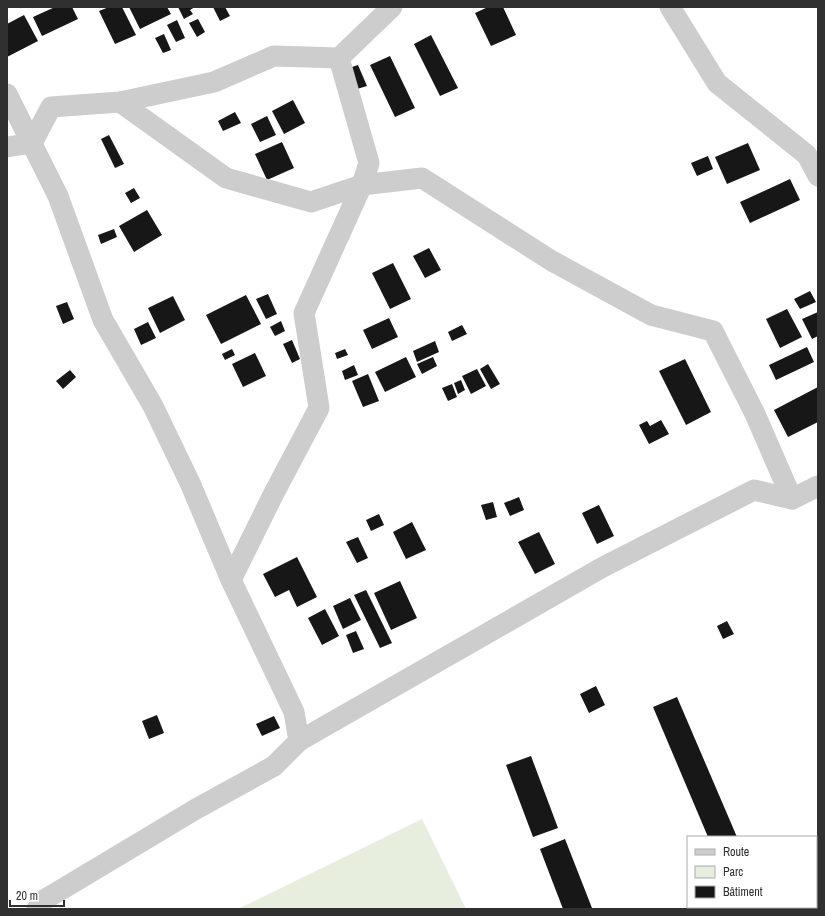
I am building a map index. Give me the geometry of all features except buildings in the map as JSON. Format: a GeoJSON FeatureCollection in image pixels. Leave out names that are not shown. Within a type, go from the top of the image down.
{"type":"FeatureCollection","features":[{"type":"Feature","properties":{"kind":"street"},"geometry":{"type":"LineString","coordinates":[[32,143],[51,107],[120,102],[214,82],[274,56],[339,58],[392,7]]}},
{"type":"Feature","properties":{"kind":"street"},"geometry":{"type":"LineString","coordinates":[[670,7],[717,83],[807,155],[818,176]]}},
{"type":"Feature","properties":{"kind":"street"},"geometry":{"type":"LineString","coordinates":[[232,580],[273,495],[319,408],[304,313],[362,185],[369,163],[339,58]]}},
{"type":"Feature","properties":{"kind":"street"},"geometry":{"type":"LineString","coordinates":[[7,94],[58,196],[103,320],[153,406],[190,483],[232,580],[294,712],[300,741]]}},
{"type":"Feature","properties":{"kind":"street"},"geometry":{"type":"LineString","coordinates":[[120,102],[226,178],[311,202],[362,185],[422,178],[552,261],[650,315],[714,331],[755,414],[792,499]]}},
{"type":"Feature","properties":{"kind":"street"},"geometry":{"type":"LineString","coordinates":[[7,147],[32,143]]}},
{"type":"Feature","properties":{"kind":"street"},"geometry":{"type":"LineString","coordinates":[[37,909],[44,900],[196,809],[274,766],[300,741],[603,567],[754,490],[792,499],[818,486]]}},
{"type":"Feature","properties":{"kind":"green space"},"geometry":{"type":"Polygon","coordinates":[[[422,819],[466,909],[238,909],[422,819]]]}}]}
